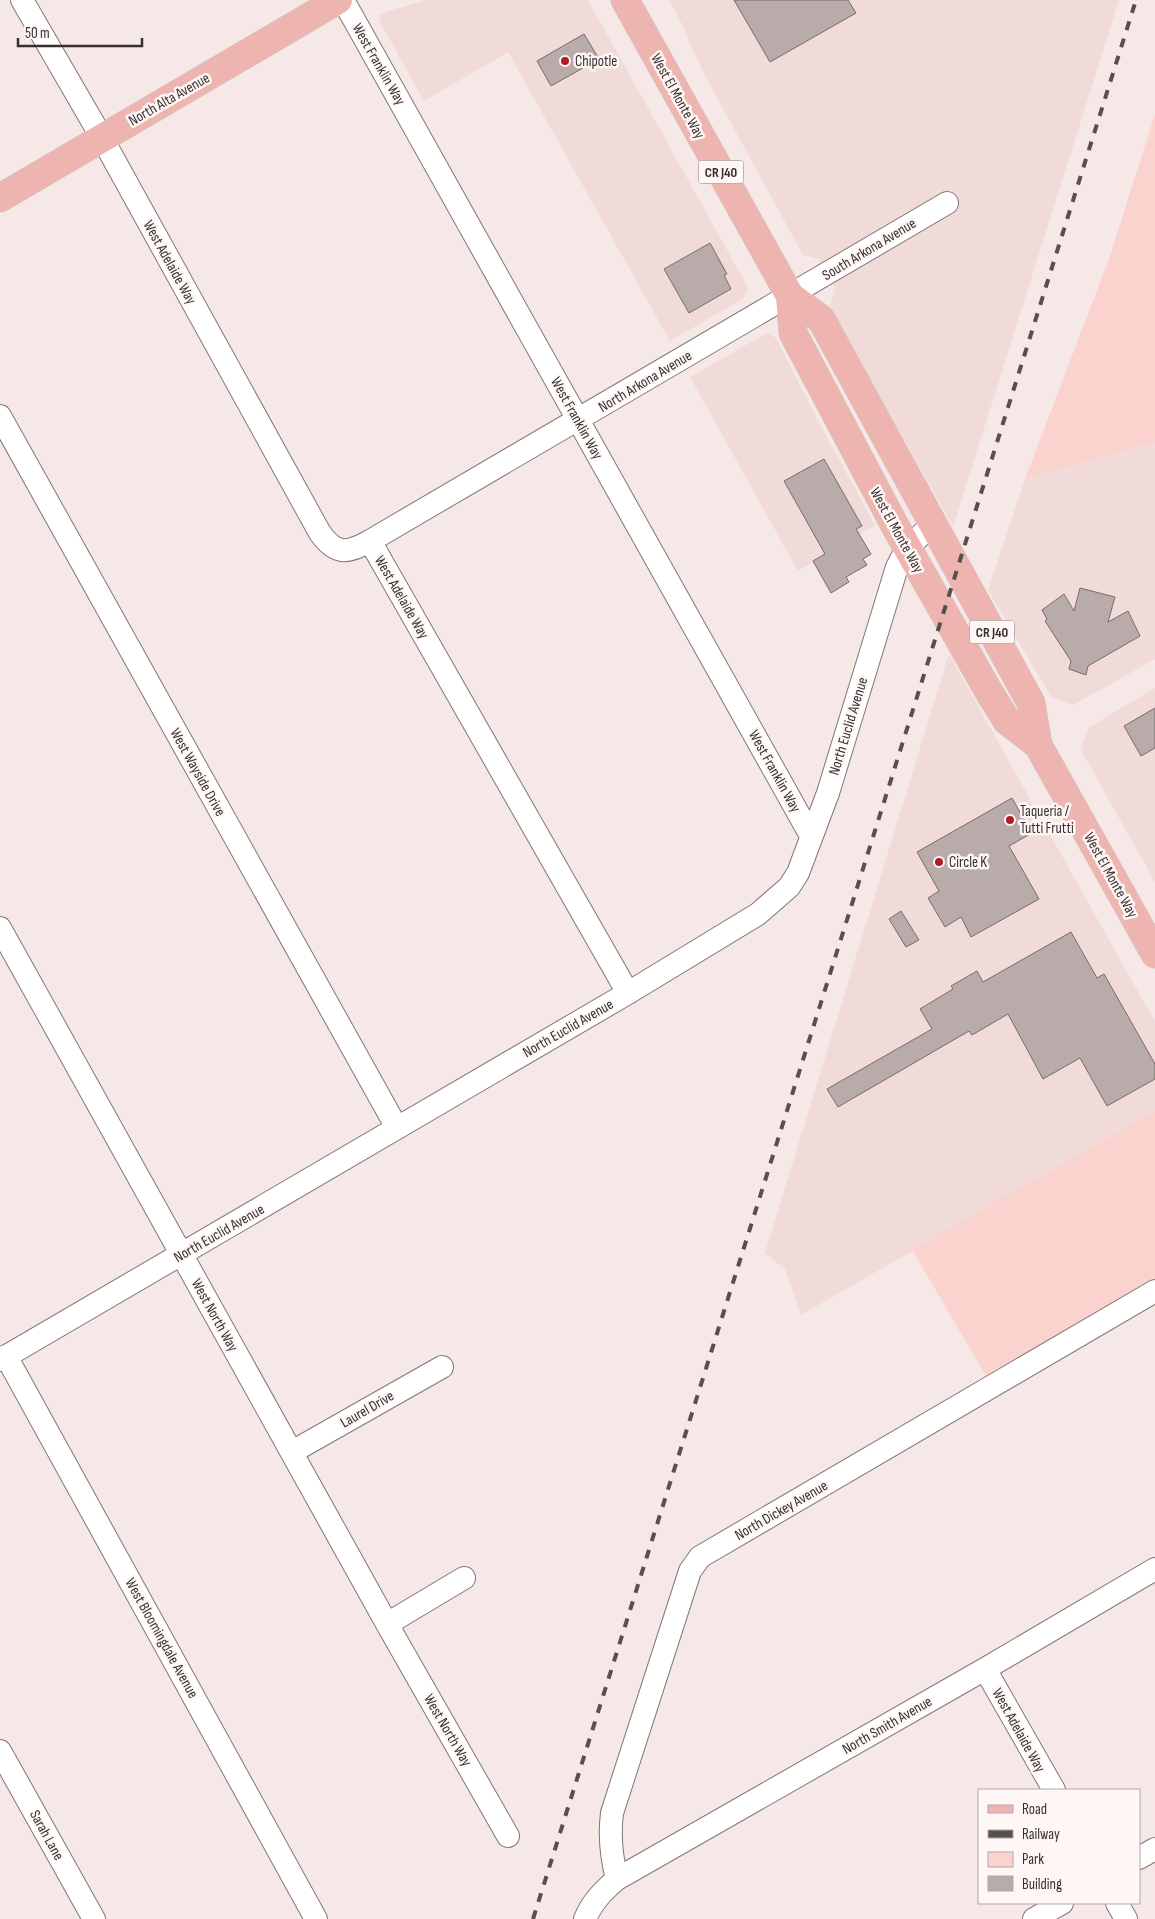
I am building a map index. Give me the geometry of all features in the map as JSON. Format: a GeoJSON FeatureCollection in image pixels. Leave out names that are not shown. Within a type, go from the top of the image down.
{"type":"FeatureCollection","features":[{"type":"Feature","properties":{"kind":"main road","name":"North Alta Avenue"},"geometry":{"type":"LineString","coordinates":[[0,198],[338,0]]}},
{"type":"Feature","properties":{"kind":"main road","name":"West El Monte Way"},"geometry":{"type":"LineString","coordinates":[[625,0],[790,296],[821,319],[1031,703],[1038,745],[1155,954]]}},
{"type":"Feature","properties":{"kind":"main road","name":"West El Monte Way"},"geometry":{"type":"LineString","coordinates":[[790,296],[793,333],[907,548],[1007,721],[1038,745]]}},
{"type":"Feature","properties":{"kind":"street","name":"West Adelaide Way"},"geometry":{"type":"LineString","coordinates":[[22,0],[102,138],[320,533],[330,546],[340,550],[353,551],[370,541],[628,993]]}},
{"type":"Feature","properties":{"kind":"street","name":"West Franklin Way"},"geometry":{"type":"LineString","coordinates":[[343,0],[811,836]]}},
{"type":"Feature","properties":{"kind":"street","name":"South Arkona Avenue"},"geometry":{"type":"LineString","coordinates":[[790,296],[947,203]]}},
{"type":"Feature","properties":{"kind":"street","name":"North Arkona Avenue"},"geometry":{"type":"LineString","coordinates":[[370,541],[790,296]]}},
{"type":"Feature","properties":{"kind":"street","name":"West Wayside Drive"},"geometry":{"type":"LineString","coordinates":[[0,416],[397,1128]]}},
{"type":"Feature","properties":{"kind":"street","name":"North Euclid Avenue"},"geometry":{"type":"LineString","coordinates":[[3,1358],[628,993],[758,914],[776,900],[789,887],[798,873],[828,793],[892,582],[907,548],[934,524]]}},
{"type":"Feature","properties":{"kind":"street","name":"West North Way"},"geometry":{"type":"LineString","coordinates":[[0,928],[387,1624],[508,1836]]}},
{"type":"Feature","properties":{"kind":"street","name":"North Dickey Avenue"},"geometry":{"type":"LineString","coordinates":[[617,1880],[610,1853],[612,1813],[690,1571],[700,1557],[1155,1291]]}},
{"type":"Feature","properties":{"kind":"street","name":"West Bloomingdale Avenue"},"geometry":{"type":"LineString","coordinates":[[3,1358],[316,1919]]}},
{"type":"Feature","properties":{"kind":"street","name":"Laurel Drive"},"geometry":{"type":"LineString","coordinates":[[292,1452],[442,1366]]}},
{"type":"Feature","properties":{"kind":"street","name":"North Smith Avenue"},"geometry":{"type":"LineString","coordinates":[[617,1880],[1155,1569]]}},
{"type":"Feature","properties":{"kind":"street"},"geometry":{"type":"LineString","coordinates":[[387,1624],[464,1578]]}},
{"type":"Feature","properties":{"kind":"street","name":"West Adelaide Way"},"geometry":{"type":"LineString","coordinates":[[985,1669],[1053,1789]]}},
{"type":"Feature","properties":{"kind":"street","name":"Sarah Lane"},"geometry":{"type":"LineString","coordinates":[[0,1751],[94,1919]]}},
{"type":"Feature","properties":{"kind":"street"},"geometry":{"type":"LineString","coordinates":[[1140,1857],[1155,1849]]}},
{"type":"Feature","properties":{"kind":"street"},"geometry":{"type":"LineString","coordinates":[[585,1919],[590,1906],[603,1891],[617,1880]]}},
{"type":"Feature","properties":{"kind":"street"},"geometry":{"type":"LineString","coordinates":[[1034,1919],[1060,1904]]}},
{"type":"Feature","properties":{"kind":"street"},"geometry":{"type":"LineString","coordinates":[[1118,1904],[1126,1919]]}},
{"type":"Feature","properties":{"kind":"shaded area"},"geometry":{"type":"Polygon","coordinates":[[[427,0],[588,0],[746,284],[747,290],[743,299],[670,341],[508,52],[424,101],[379,20],[380,15],[385,12],[427,0]]]}},
{"type":"Feature","properties":{"kind":"shaded area"},"geometry":{"type":"Polygon","coordinates":[[[669,0],[1119,0],[953,527],[830,308],[835,288],[818,259],[803,255],[701,68],[683,26],[669,0]]]}},
{"type":"Feature","properties":{"kind":"shaded area"},"geometry":{"type":"Polygon","coordinates":[[[767,333],[776,338],[820,425],[875,525],[798,571],[690,377],[767,333]]]}},
{"type":"Feature","properties":{"kind":"shaded area"},"geometry":{"type":"Polygon","coordinates":[[[1155,442],[1155,659],[1073,705],[1052,698],[988,590],[1025,479],[1155,442]]]}},
{"type":"Feature","properties":{"kind":"shaded area"},"geometry":{"type":"Polygon","coordinates":[[[949,654],[1155,1022],[1155,1111],[801,1315],[785,1269],[765,1253],[949,654]]]}},
{"type":"Feature","properties":{"kind":"shaded area"},"geometry":{"type":"Polygon","coordinates":[[[1155,688],[1155,882],[1081,750],[1088,728],[1155,688]]]}},
{"type":"Feature","properties":{"kind":"green space"},"geometry":{"type":"Polygon","coordinates":[[[1155,114],[1155,442],[1025,479],[1110,256],[1155,114]]]}},
{"type":"Feature","properties":{"kind":"green space"},"geometry":{"type":"Polygon","coordinates":[[[1155,1111],[1155,1283],[988,1379],[912,1250],[1155,1111]]]}},
{"type":"Feature","properties":{"kind":"building"},"geometry":{"type":"Polygon","coordinates":[[[734,0],[848,0],[856,13],[770,62],[734,0]]]}},
{"type":"Feature","properties":{"kind":"building"},"geometry":{"type":"Polygon","coordinates":[[[584,34],[599,59],[551,86],[537,61],[584,34]]]}},
{"type":"Feature","properties":{"kind":"building"},"geometry":{"type":"Polygon","coordinates":[[[710,243],[727,274],[724,275],[731,289],[689,313],[664,269],[710,243]]]}},
{"type":"Feature","properties":{"kind":"building"},"geometry":{"type":"Polygon","coordinates":[[[824,459],[862,526],[856,529],[871,554],[863,559],[867,565],[846,577],[849,582],[831,593],[813,561],[825,554],[784,481],[824,459]]]}},
{"type":"Feature","properties":{"kind":"building"},"geometry":{"type":"Polygon","coordinates":[[[1080,588],[1115,597],[1108,622],[1128,611],[1140,636],[1088,666],[1086,675],[1069,669],[1071,661],[1045,621],[1047,619],[1042,610],[1064,594],[1074,611],[1080,588]]]}},
{"type":"Feature","properties":{"kind":"building"},"geometry":{"type":"Polygon","coordinates":[[[1155,708],[1155,748],[1141,756],[1124,726],[1155,708]]]}},
{"type":"Feature","properties":{"kind":"building"},"geometry":{"type":"Polygon","coordinates":[[[1012,798],[1032,833],[1009,846],[1039,899],[971,937],[961,917],[945,927],[928,898],[939,891],[917,852],[1012,798]]]}},
{"type":"Feature","properties":{"kind":"building"},"geometry":{"type":"Polygon","coordinates":[[[901,911],[919,940],[906,947],[889,919],[901,911]]]}},
{"type":"Feature","properties":{"kind":"building"},"geometry":{"type":"Polygon","coordinates":[[[1071,932],[1097,978],[1104,974],[1155,1064],[1155,1079],[1107,1106],[1080,1058],[1043,1079],[1008,1014],[972,1035],[969,1031],[838,1107],[827,1089],[932,1029],[920,1009],[953,989],[951,986],[977,971],[983,982],[1071,932]]]}},
{"type":"Feature","properties":{"kind":"railway"},"geometry":{"type":"LineString","coordinates":[[533,1919],[1136,0]]}},
{"type":"Feature","properties":{"kind":"place","name":"Chipotle"},"geometry":{"type":"Point","coordinates":[565,61]}},
{"type":"Feature","properties":{"kind":"place","name":"Taqueria / Tutti Frutti"},"geometry":{"type":"Point","coordinates":[1010,820]}},
{"type":"Feature","properties":{"kind":"place","name":"Circle K"},"geometry":{"type":"Point","coordinates":[939,862]}}]}
